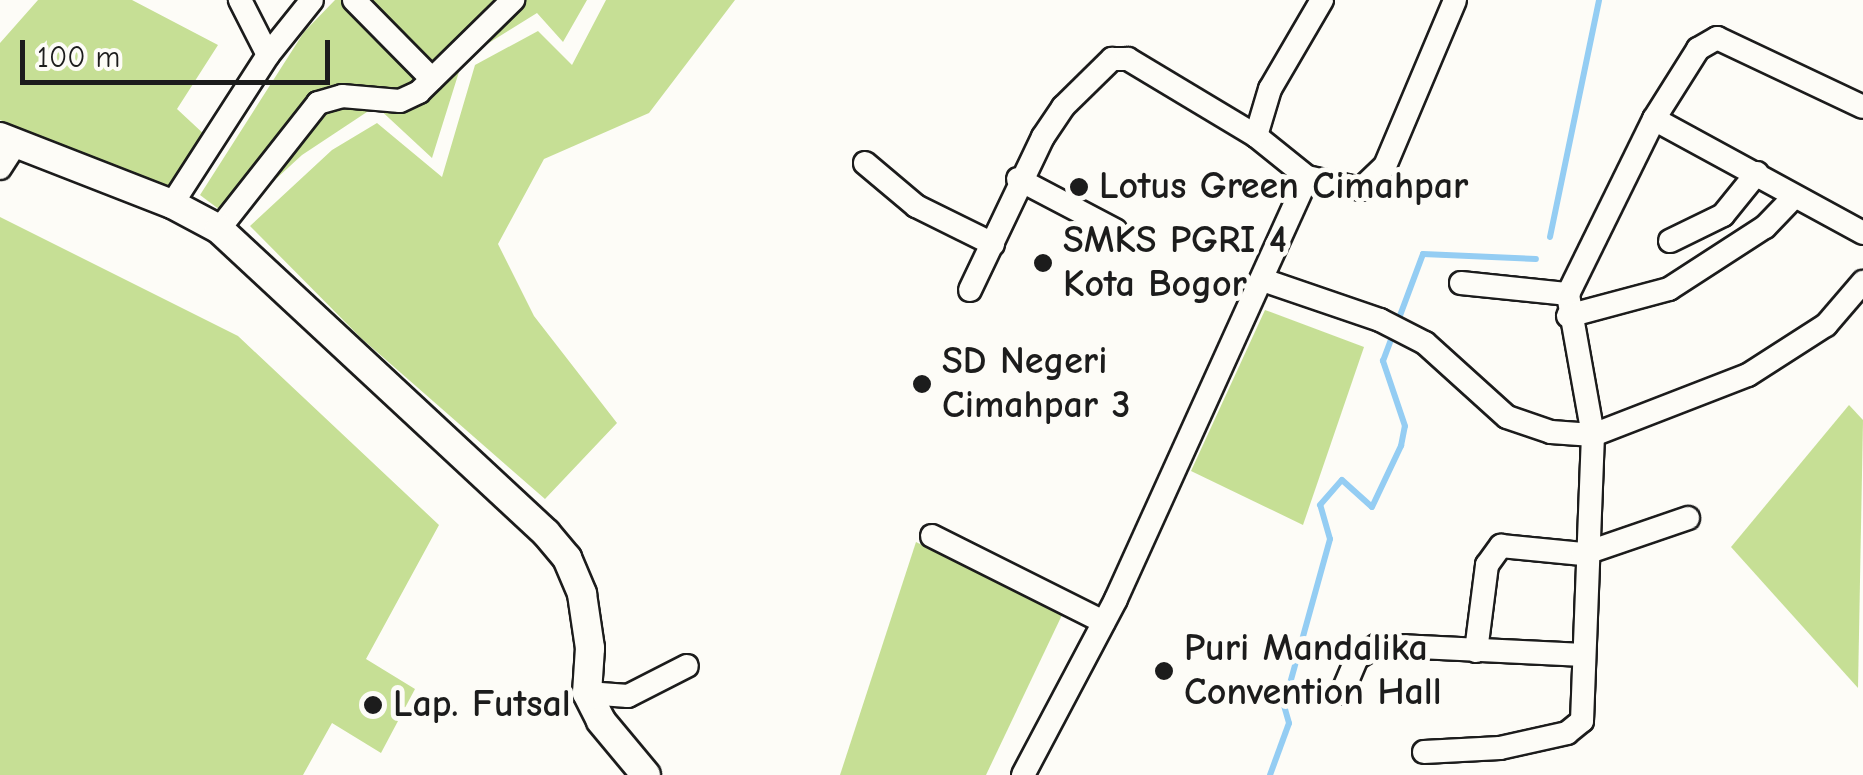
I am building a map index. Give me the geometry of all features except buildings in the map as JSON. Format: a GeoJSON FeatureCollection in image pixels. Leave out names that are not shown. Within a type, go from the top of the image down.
{"type":"FeatureCollection","features":[{"type":"Feature","properties":{"kind":"street"},"geometry":{"type":"LineString","coordinates":[[240,0],[268,55]]}},
{"type":"Feature","properties":{"kind":"street"},"geometry":{"type":"LineString","coordinates":[[172,204],[268,55],[312,0]]}},
{"type":"Feature","properties":{"kind":"street"},"geometry":{"type":"LineString","coordinates":[[354,0],[432,79]]}},
{"type":"Feature","properties":{"kind":"street"},"geometry":{"type":"LineString","coordinates":[[219,229],[318,103],[342,96],[400,101],[432,79],[513,0]]}},
{"type":"Feature","properties":{"kind":"street"},"geometry":{"type":"LineString","coordinates":[[1256,136],[1270,89],[1322,0]]}},
{"type":"Feature","properties":{"kind":"street"},"geometry":{"type":"LineString","coordinates":[[970,290],[1018,179],[1063,107],[1112,59],[1128,59],[1256,136],[1307,177],[1345,188],[1374,182],[1454,0]]}},
{"type":"Feature","properties":{"kind":"street"},"geometry":{"type":"LineString","coordinates":[[1424,752],[1500,748],[1576,728],[1584,655],[1583,554],[1593,435],[1568,305],[1654,119],[1698,48],[1717,38],[1863,107]]}},
{"type":"Feature","properties":{"kind":"street"},"geometry":{"type":"LineString","coordinates":[[1654,119],[1757,172],[1792,199],[1863,233]]}},
{"type":"Feature","properties":{"kind":"street"},"geometry":{"type":"LineString","coordinates":[[0,168],[8,140],[172,204],[219,229],[567,558],[586,614],[587,693],[601,722],[646,775]]}},
{"type":"Feature","properties":{"kind":"street"},"geometry":{"type":"LineString","coordinates":[[865,163],[916,206],[993,244]]}},
{"type":"Feature","properties":{"kind":"street"},"geometry":{"type":"LineString","coordinates":[[1670,241],[1723,214],[1757,172]]}},
{"type":"Feature","properties":{"kind":"street"},"geometry":{"type":"LineString","coordinates":[[1023,775],[1104,622],[1307,177]]}},
{"type":"Feature","properties":{"kind":"street"},"geometry":{"type":"LineString","coordinates":[[1018,179],[1115,230]]}},
{"type":"Feature","properties":{"kind":"street"},"geometry":{"type":"LineString","coordinates":[[1461,283],[1568,305],[1669,289],[1765,227],[1792,199]]}},
{"type":"Feature","properties":{"kind":"street"},"geometry":{"type":"LineString","coordinates":[[1263,280],[1380,320],[1425,343],[1506,417],[1551,432],[1593,435],[1748,375],[1826,325],[1863,282]]}},
{"type":"Feature","properties":{"kind":"street"},"geometry":{"type":"LineString","coordinates":[[1476,651],[1492,554],[1512,545],[1583,554],[1688,518]]}},
{"type":"Feature","properties":{"kind":"street"},"geometry":{"type":"LineString","coordinates":[[932,536],[1104,622]]}},
{"type":"Feature","properties":{"kind":"street"},"geometry":{"type":"LineString","coordinates":[[1342,693],[1356,658],[1378,645],[1584,655]]}},
{"type":"Feature","properties":{"kind":"street"},"geometry":{"type":"LineString","coordinates":[[587,693],[628,696],[688,666]]}},
{"type":"Feature","properties":{"kind":"green space"},"geometry":{"type":"Polygon","coordinates":[[[38,0],[132,0],[218,45],[177,109],[206,136],[171,193],[0,120],[0,43],[38,0]]]}},
{"type":"Feature","properties":{"kind":"green space"},"geometry":{"type":"Polygon","coordinates":[[[335,0],[587,0],[563,42],[537,13],[463,59],[432,158],[376,106],[302,155],[232,219],[200,195],[304,32],[335,0]]]}},
{"type":"Feature","properties":{"kind":"green space"},"geometry":{"type":"Polygon","coordinates":[[[606,0],[735,0],[649,113],[544,159],[498,244],[534,316],[617,423],[545,499],[361,338],[250,226],[332,150],[377,123],[442,177],[475,65],[538,31],[572,65],[606,0]]]}},
{"type":"Feature","properties":{"kind":"green space"},"geometry":{"type":"Polygon","coordinates":[[[0,217],[238,336],[439,525],[366,659],[415,689],[381,753],[332,723],[303,775],[0,775],[0,217]]]}},
{"type":"Feature","properties":{"kind":"green space"},"geometry":{"type":"Polygon","coordinates":[[[1265,310],[1364,347],[1303,525],[1191,471],[1265,310]]]}},
{"type":"Feature","properties":{"kind":"green space"},"geometry":{"type":"Polygon","coordinates":[[[1849,405],[1863,420],[1858,688],[1731,547],[1849,405]]]}},
{"type":"Feature","properties":{"kind":"green space"},"geometry":{"type":"Polygon","coordinates":[[[916,542],[1062,615],[986,775],[840,775],[916,542]]]}},
{"type":"Feature","properties":{"kind":"waterway"},"geometry":{"type":"LineString","coordinates":[[1550,237],[1599,0]]}},
{"type":"Feature","properties":{"kind":"waterway"},"geometry":{"type":"LineString","coordinates":[[1270,775],[1289,723],[1284,705],[1330,539],[1320,505],[1342,480],[1372,507],[1401,446],[1405,426],[1383,361],[1423,254],[1536,259]]}},
{"type":"Feature","properties":{"kind":"place","name":"Lotus Green Cimahpar"},"geometry":{"type":"Point","coordinates":[1079,187]}},
{"type":"Feature","properties":{"kind":"place","name":"SMKS PGRI 4 Kota Bogor"},"geometry":{"type":"Point","coordinates":[1043,263]}},
{"type":"Feature","properties":{"kind":"place","name":"SD Negeri Cimahpar 3"},"geometry":{"type":"Point","coordinates":[922,384]}},
{"type":"Feature","properties":{"kind":"place","name":"Puri Mandalika Convention Hall"},"geometry":{"type":"Point","coordinates":[1164,671]}},
{"type":"Feature","properties":{"kind":"place","name":"Lap. Futsal"},"geometry":{"type":"Point","coordinates":[373,705]}}]}
